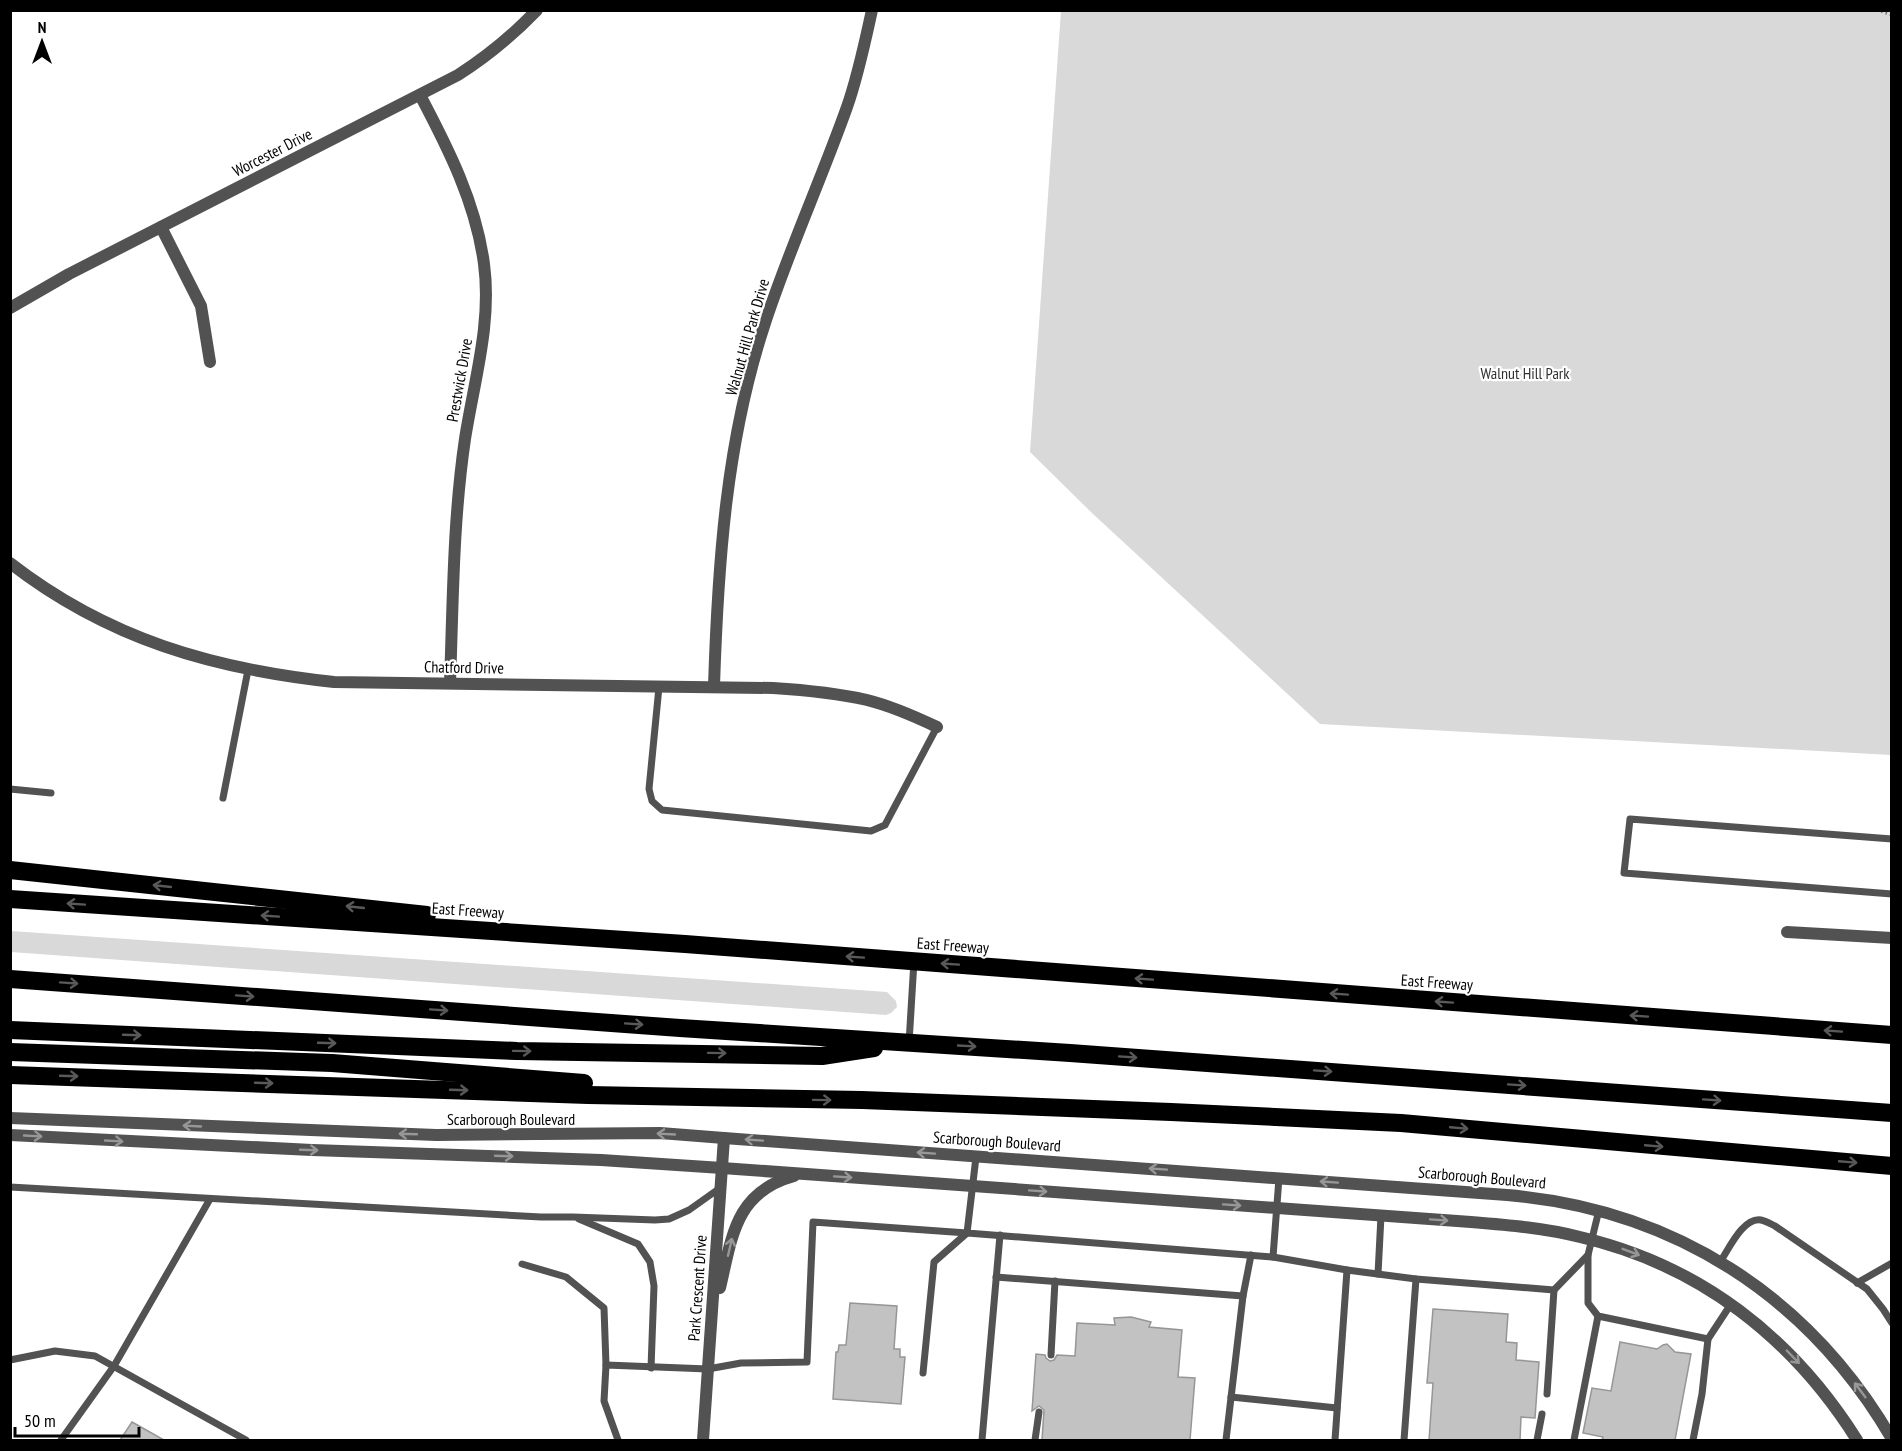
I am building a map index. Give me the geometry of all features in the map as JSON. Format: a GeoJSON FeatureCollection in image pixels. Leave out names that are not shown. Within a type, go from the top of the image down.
{"type":"FeatureCollection","features":[{"type":"Feature","properties":{"kind":"highway"},"geometry":{"type":"LineString","coordinates":[[10,870],[685,944]]}},
{"type":"Feature","properties":{"kind":"highway","name":"East Freeway"},"geometry":{"type":"LineString","coordinates":[[10,899],[685,944],[1892,1035]]}},
{"type":"Feature","properties":{"kind":"highway"},"geometry":{"type":"LineString","coordinates":[[10,980],[1094,1054],[1892,1113]]}},
{"type":"Feature","properties":{"kind":"highway"},"geometry":{"type":"LineString","coordinates":[[10,1030],[517,1051],[822,1056],[909,1043]]}},
{"type":"Feature","properties":{"kind":"highway"},"geometry":{"type":"LineString","coordinates":[[10,1052],[332,1063],[790,1100]]}},
{"type":"Feature","properties":{"kind":"highway"},"geometry":{"type":"LineString","coordinates":[[10,1075],[588,1095],[862,1100],[1401,1123],[1892,1166]]}},
{"type":"Feature","properties":{"kind":"street","name":"Worcester Drive"},"geometry":{"type":"LineString","coordinates":[[10,308],[69,274],[458,75],[485,58],[513,35],[537,10]]}},
{"type":"Feature","properties":{"kind":"street","name":"Walnut Hill Park Drive"},"geometry":{"type":"LineString","coordinates":[[714,686],[718,585],[724,516],[734,444],[764,325],[848,105],[872,10]]}},
{"type":"Feature","properties":{"kind":"street","name":"Prestwick Drive"},"geometry":{"type":"LineString","coordinates":[[420,95],[444,140],[460,178],[474,219],[484,264],[486,308],[482,352],[465,439],[456,517],[450,683]]}},
{"type":"Feature","properties":{"kind":"street"},"geometry":{"type":"LineString","coordinates":[[161,227],[201,306],[210,363]]}},
{"type":"Feature","properties":{"kind":"street","name":"Chatford Drive"},"geometry":{"type":"LineString","coordinates":[[10,563],[72,604],[129,634],[177,651],[284,677],[333,682],[773,688],[820,692],[867,700],[903,711],[937,727]]}},
{"type":"Feature","properties":{"kind":"street"},"geometry":{"type":"LineString","coordinates":[[1786,932],[1892,938]]}},
{"type":"Feature","properties":{"kind":"street","name":"Scarborough Boulevard"},"geometry":{"type":"LineString","coordinates":[[10,1118],[436,1135],[660,1133],[1526,1196],[1568,1203],[1599,1210],[1662,1233],[1720,1262],[1772,1298],[1820,1341],[1866,1398],[1892,1439]]}},
{"type":"Feature","properties":{"kind":"street"},"geometry":{"type":"LineString","coordinates":[[10,1135],[268,1149],[601,1160],[1381,1216],[1552,1231],[1636,1254],[1674,1271],[1731,1304],[1770,1335],[1800,1364],[1835,1407],[1857,1440]]}},
{"type":"Feature","properties":{"kind":"street","name":"Park Crescent Drive"},"geometry":{"type":"LineString","coordinates":[[703,1440],[724,1138]]}},
{"type":"Feature","properties":{"kind":"street"},"geometry":{"type":"LineString","coordinates":[[712,1325],[738,1219],[752,1201],[768,1188],[786,1178],[803,1174]]}},
{"type":"Feature","properties":{"kind":"lane"},"geometry":{"type":"LineString","coordinates":[[223,798],[248,670]]}},
{"type":"Feature","properties":{"kind":"lane"},"geometry":{"type":"LineString","coordinates":[[659,687],[649,789],[652,801],[662,810],[871,831],[885,825],[937,727]]}},
{"type":"Feature","properties":{"kind":"lane"},"geometry":{"type":"LineString","coordinates":[[10,789],[51,793]]}},
{"type":"Feature","properties":{"kind":"lane"},"geometry":{"type":"LineString","coordinates":[[1892,839],[1630,819],[1624,873],[1892,894]]}},
{"type":"Feature","properties":{"kind":"lane"},"geometry":{"type":"LineString","coordinates":[[909,1043],[914,961]]}},
{"type":"Feature","properties":{"kind":"lane"},"geometry":{"type":"LineString","coordinates":[[923,1372],[934,1262],[967,1233],[976,1156]]}},
{"type":"Feature","properties":{"kind":"lane"},"geometry":{"type":"LineString","coordinates":[[1273,1257],[1279,1178]]}},
{"type":"Feature","properties":{"kind":"lane"},"geometry":{"type":"LineString","coordinates":[[10,1187],[541,1217],[573,1216],[655,1220],[669,1218],[689,1210],[720,1188]]}},
{"type":"Feature","properties":{"kind":"lane"},"geometry":{"type":"LineString","coordinates":[[61,1440],[114,1366],[210,1199]]}},
{"type":"Feature","properties":{"kind":"lane"},"geometry":{"type":"LineString","coordinates":[[1599,1210],[1588,1255],[1588,1303],[1598,1316],[1708,1339]]}},
{"type":"Feature","properties":{"kind":"lane"},"geometry":{"type":"LineString","coordinates":[[573,1216],[638,1244],[651,1262],[654,1286],[651,1368]]}},
{"type":"Feature","properties":{"kind":"lane"},"geometry":{"type":"LineString","coordinates":[[1378,1274],[1381,1216]]}},
{"type":"Feature","properties":{"kind":"lane"},"geometry":{"type":"LineString","coordinates":[[1720,1262],[1745,1225],[1760,1220],[1775,1226],[1867,1289],[1884,1309],[1892,1323]]}},
{"type":"Feature","properties":{"kind":"lane"},"geometry":{"type":"LineString","coordinates":[[606,1365],[708,1369],[741,1363],[807,1362],[813,1222],[1273,1257],[1416,1279],[1554,1290]]}},
{"type":"Feature","properties":{"kind":"lane"},"geometry":{"type":"LineString","coordinates":[[982,1440],[1000,1235]]}},
{"type":"Feature","properties":{"kind":"lane"},"geometry":{"type":"LineString","coordinates":[[1226,1440],[1243,1296],[1251,1255]]}},
{"type":"Feature","properties":{"kind":"lane"},"geometry":{"type":"LineString","coordinates":[[1547,1394],[1554,1290],[1588,1255]]}},
{"type":"Feature","properties":{"kind":"lane"},"geometry":{"type":"LineString","coordinates":[[1857,1283],[1892,1263]]}},
{"type":"Feature","properties":{"kind":"lane"},"geometry":{"type":"LineString","coordinates":[[522,1264],[566,1277],[604,1308],[606,1365],[604,1401],[618,1440]]}},
{"type":"Feature","properties":{"kind":"lane"},"geometry":{"type":"LineString","coordinates":[[1335,1440],[1347,1270]]}},
{"type":"Feature","properties":{"kind":"lane"},"geometry":{"type":"LineString","coordinates":[[996,1277],[1243,1296]]}},
{"type":"Feature","properties":{"kind":"lane"},"geometry":{"type":"LineString","coordinates":[[1404,1440],[1416,1279]]}},
{"type":"Feature","properties":{"kind":"lane"},"geometry":{"type":"LineString","coordinates":[[1051,1355],[1055,1281]]}},
{"type":"Feature","properties":{"kind":"lane"},"geometry":{"type":"LineString","coordinates":[[1693,1440],[1702,1395],[1708,1339],[1731,1304]]}},
{"type":"Feature","properties":{"kind":"lane"},"geometry":{"type":"LineString","coordinates":[[1574,1440],[1598,1316]]}},
{"type":"Feature","properties":{"kind":"lane"},"geometry":{"type":"LineString","coordinates":[[10,1360],[55,1351],[95,1356],[243,1440]]}},
{"type":"Feature","properties":{"kind":"lane"},"geometry":{"type":"LineString","coordinates":[[1231,1397],[1337,1408]]}},
{"type":"Feature","properties":{"kind":"lane"},"geometry":{"type":"LineString","coordinates":[[1035,1440],[1039,1412]]}},
{"type":"Feature","properties":{"kind":"lane"},"geometry":{"type":"LineString","coordinates":[[1537,1440],[1542,1414]]}},
{"type":"Feature","properties":{"kind":"path"},"geometry":{"type":"LineString","coordinates":[[1877,10],[1892,15]]}},
{"type":"Feature","properties":{"kind":"green space","name":"Walnut Hill Park"},"geometry":{"type":"Polygon","coordinates":[[[1061,11],[1891,11],[1891,755],[1320,724],[1092,513],[1030,452],[1061,11]]]}},
{"type":"Feature","properties":{"kind":"green space"},"geometry":{"type":"Polygon","coordinates":[[[11,931],[887,992],[896,1001],[897,1007],[886,1015],[11,952],[11,931]]]}},
{"type":"Feature","properties":{"kind":"building"},"geometry":{"type":"Polygon","coordinates":[[[850,1303],[897,1306],[894,1349],[900,1349],[900,1357],[905,1357],[901,1404],[833,1399],[836,1352],[838,1352],[839,1345],[846,1345],[850,1303]]]}},
{"type":"Feature","properties":{"kind":"building"},"geometry":{"type":"Polygon","coordinates":[[[1433,1309],[1508,1314],[1506,1342],[1517,1343],[1516,1360],[1539,1362],[1535,1418],[1521,1417],[1520,1440],[1429,1440],[1433,1383],[1427,1383],[1433,1309]]]}},
{"type":"Feature","properties":{"kind":"building"},"geometry":{"type":"Polygon","coordinates":[[[1131,1317],[1151,1322],[1149,1327],[1182,1330],[1178,1377],[1195,1378],[1190,1440],[1042,1440],[1044,1410],[1039,1406],[1032,1411],[1036,1354],[1045,1355],[1050,1361],[1054,1360],[1057,1355],[1075,1356],[1077,1323],[1115,1325],[1114,1318],[1131,1317]]]}},
{"type":"Feature","properties":{"kind":"building"},"geometry":{"type":"Polygon","coordinates":[[[1620,1342],[1657,1349],[1667,1344],[1675,1352],[1691,1354],[1675,1440],[1602,1440],[1603,1437],[1583,1433],[1592,1388],[1611,1391],[1620,1342]]]}},
{"type":"Feature","properties":{"kind":"building"},"geometry":{"type":"Polygon","coordinates":[[[132,1422],[164,1440],[120,1440],[132,1422]]]}}]}
